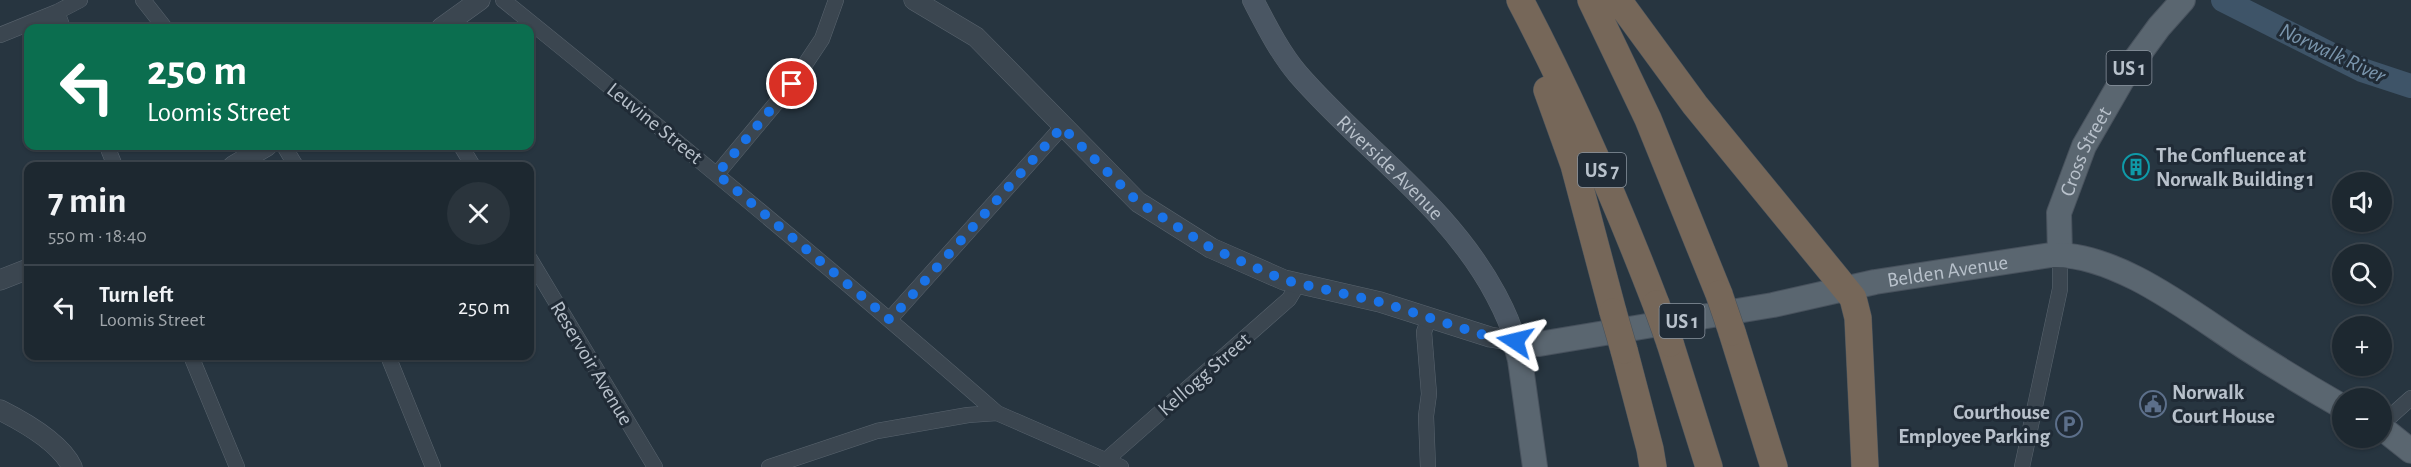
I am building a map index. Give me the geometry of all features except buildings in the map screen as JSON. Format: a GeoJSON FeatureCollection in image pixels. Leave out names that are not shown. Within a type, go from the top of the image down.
{"type":"FeatureCollection","features":[{"type":"Feature","properties":{"kind":"highway"},"geometry":{"type":"LineString","coordinates":[[1509,0],[1533,40],[1568,146],[1614,312],[1653,467]]}},
{"type":"Feature","properties":{"kind":"highway","name":"US 7"},"geometry":{"type":"LineString","coordinates":[[1520,0],[1533,40],[1605,176],[1656,304],[1710,467]]}},
{"type":"Feature","properties":{"kind":"highway"},"geometry":{"type":"LineString","coordinates":[[1591,0],[1668,165],[1719,294],[1774,467]]}},
{"type":"Feature","properties":{"kind":"highway"},"geometry":{"type":"LineString","coordinates":[[1618,0],[1695,105],[1847,288],[1856,304],[1865,467]]}},
{"type":"Feature","properties":{"kind":"main road","name":"Riverside Avenue"},"geometry":{"type":"LineString","coordinates":[[1253,0],[1265,24],[1297,72],[1347,126],[1424,199],[1462,241],[1490,284],[1511,324],[1515,341]]}},
{"type":"Feature","properties":{"kind":"main road","name":"Cross Street"},"geometry":{"type":"LineString","coordinates":[[2061,254],[2059,213],[2080,155],[2118,85],[2159,27],[2183,0]]}},
{"type":"Feature","properties":{"kind":"main road","name":"Belden Avenue"},"geometry":{"type":"LineString","coordinates":[[1515,341],[1539,345],[1773,305],[1847,288],[2061,254],[2090,258],[2130,275],[2332,400]]}},
{"type":"Feature","properties":{"kind":"main road"},"geometry":{"type":"LineString","coordinates":[[1515,341],[1520,360],[1535,467]]}},
{"type":"Feature","properties":{"kind":"main road"},"geometry":{"type":"LineString","coordinates":[[2392,435],[2411,451]]}},
{"type":"Feature","properties":{"kind":"street"},"geometry":{"type":"LineString","coordinates":[[27,24],[80,0]]}},
{"type":"Feature","properties":{"kind":"street"},"geometry":{"type":"LineString","coordinates":[[142,0],[162,24]]}},
{"type":"Feature","properties":{"kind":"street"},"geometry":{"type":"LineString","coordinates":[[447,24],[480,0]]}},
{"type":"Feature","properties":{"kind":"street","name":"Leuvine Street"},"geometry":{"type":"LineString","coordinates":[[503,0],[533,24]]}},
{"type":"Feature","properties":{"kind":"street"},"geometry":{"type":"LineString","coordinates":[[717,174],[792,84],[822,39],[836,0]]}},
{"type":"Feature","properties":{"kind":"street"},"geometry":{"type":"LineString","coordinates":[[915,0],[976,37],[1138,202],[1211,248],[1298,284],[1365,298],[1490,337],[1515,341]]}},
{"type":"Feature","properties":{"kind":"street"},"geometry":{"type":"LineString","coordinates":[[57,12],[62,24]]}},
{"type":"Feature","properties":{"kind":"street"},"geometry":{"type":"LineString","coordinates":[[0,35],[24,25]]}},
{"type":"Feature","properties":{"kind":"street","name":"Leuvine Street"},"geometry":{"type":"LineString","coordinates":[[534,25],[717,174],[997,413]]}},
{"type":"Feature","properties":{"kind":"street"},"geometry":{"type":"LineString","coordinates":[[890,320],[1062,127]]}},
{"type":"Feature","properties":{"kind":"street"},"geometry":{"type":"LineString","coordinates":[[239,162],[257,150]]}},
{"type":"Feature","properties":{"kind":"street"},"geometry":{"type":"LineString","coordinates":[[2022,467],[2060,289],[2061,254]]}},
{"type":"Feature","properties":{"kind":"street","name":"Reservoir Avenue"},"geometry":{"type":"LineString","coordinates":[[534,266],[655,467]]}},
{"type":"Feature","properties":{"kind":"street"},"geometry":{"type":"LineString","coordinates":[[0,280],[24,270]]}},
{"type":"Feature","properties":{"kind":"street","name":"Kellogg Street"},"geometry":{"type":"LineString","coordinates":[[1105,461],[1289,299],[1298,284]]}},
{"type":"Feature","properties":{"kind":"street"},"geometry":{"type":"LineString","coordinates":[[1428,467],[1426,416],[1429,394],[1424,332],[1429,318]]}},
{"type":"Feature","properties":{"kind":"street"},"geometry":{"type":"LineString","coordinates":[[193,360],[237,467]]}},
{"type":"Feature","properties":{"kind":"street"},"geometry":{"type":"LineString","coordinates":[[390,360],[434,467]]}},
{"type":"Feature","properties":{"kind":"street"},"geometry":{"type":"LineString","coordinates":[[2392,416],[2411,398]]}},
{"type":"Feature","properties":{"kind":"street"},"geometry":{"type":"LineString","coordinates":[[0,410],[28,424],[52,444],[72,467]]}},
{"type":"Feature","properties":{"kind":"street"},"geometry":{"type":"LineString","coordinates":[[769,467],[877,431],[968,414],[997,413],[1121,467]]}},
{"type":"Feature","properties":{"kind":"waterway","name":"Norwalk River"},"geometry":{"type":"LineString","coordinates":[[2223,0],[2362,70],[2411,86]]}},
{"type":"Feature","properties":{"kind":"place","name":"The Confluence at Norwalk Building 1"},"geometry":{"type":"Point","coordinates":[2136,167]}},
{"type":"Feature","properties":{"kind":"place","name":"Norwalk Court House"},"geometry":{"type":"Point","coordinates":[2153,404]}},
{"type":"Feature","properties":{"kind":"place","name":"Courthouse Employee Parking"},"geometry":{"type":"Point","coordinates":[2069,424]}},
{"type":"Feature","properties":{"kind":"route"},"geometry":{"type":"LineString","coordinates":[[792,84],[717,174],[890,320],[1062,127],[1138,202],[1211,248],[1284,280],[1380,302],[1490,337],[1515,341]]}}]}
